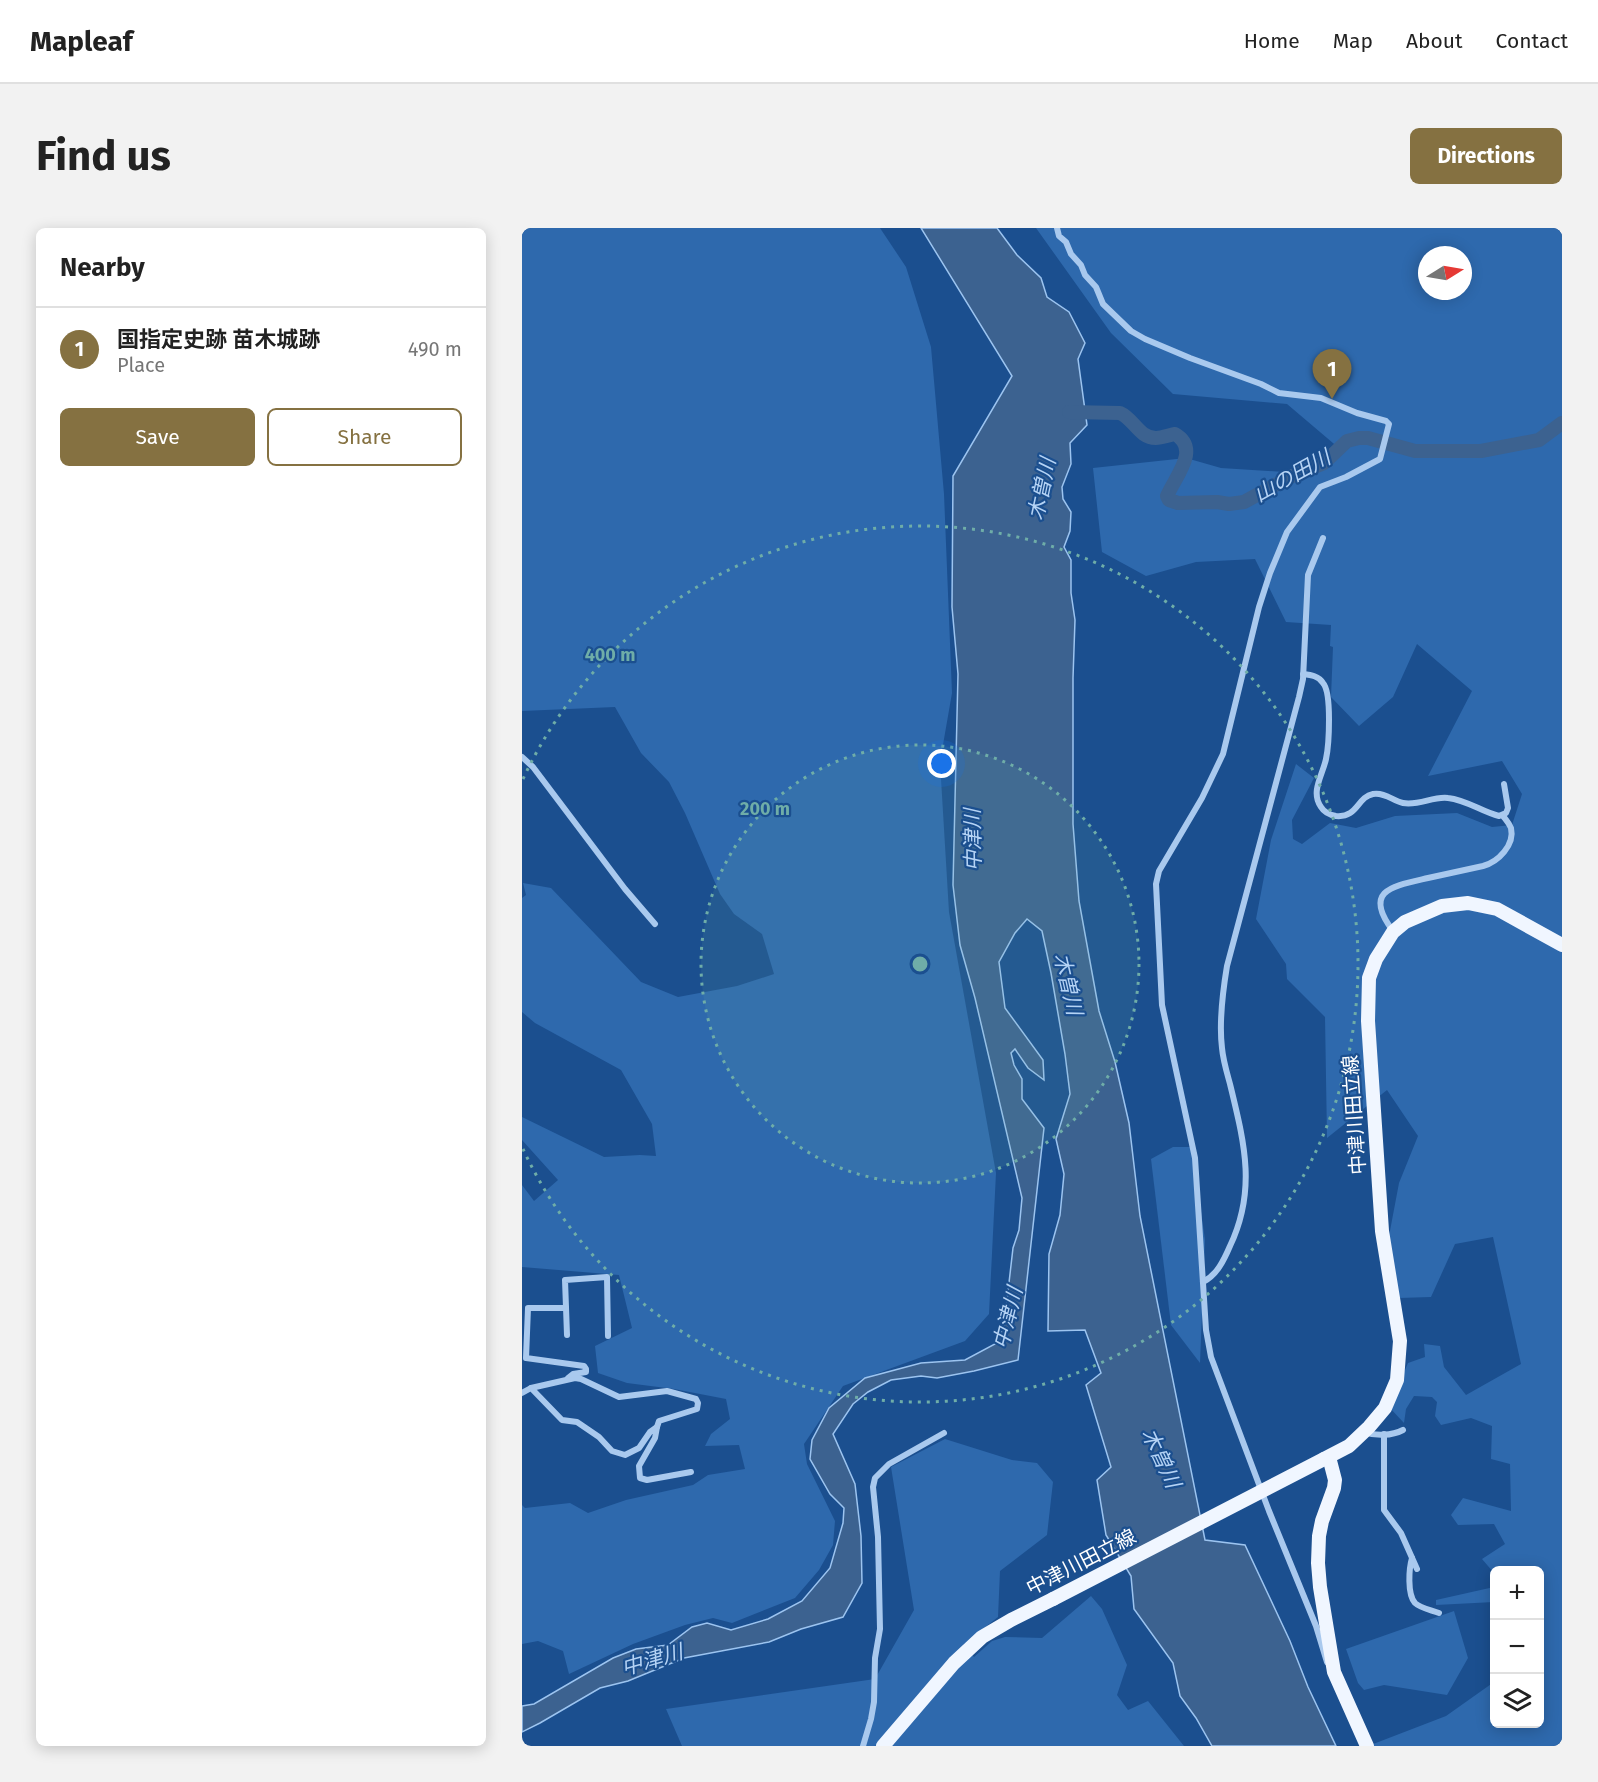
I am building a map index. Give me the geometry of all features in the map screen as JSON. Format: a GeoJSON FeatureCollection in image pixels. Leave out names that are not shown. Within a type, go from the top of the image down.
{"type":"FeatureCollection","features":[{"type":"Feature","properties":{"kind":"main road","name":"中津川田立線"},"geometry":{"type":"LineString","coordinates":[[883,1746],[954,1663],[982,1637],[1349,1446],[1385,1408],[1397,1380],[1400,1341],[1382,1231],[1368,1021],[1369,978],[1376,959],[1394,932],[1405,922],[1442,906],[1468,903],[1497,909],[1562,945]]}},
{"type":"Feature","properties":{"kind":"main road"},"geometry":{"type":"LineString","coordinates":[[1326,1458],[1335,1480],[1322,1521],[1317,1548],[1320,1625],[1334,1672],[1367,1746]]}},
{"type":"Feature","properties":{"kind":"street"},"geometry":{"type":"LineString","coordinates":[[1057,228],[1059,236],[1066,242],[1071,254],[1096,287],[1103,304],[1131,331],[1190,358],[1279,393],[1321,398],[1357,413],[1386,420],[1389,424],[1380,459],[1347,477],[1320,487],[1287,532],[1263,596],[1223,754],[1202,798],[1159,871],[1156,884],[1162,1005],[1195,1158],[1206,1330],[1210,1357],[1273,1522],[1320,1625]]}},
{"type":"Feature","properties":{"kind":"street"},"geometry":{"type":"LineString","coordinates":[[1203,1282],[1212,1277],[1226,1256],[1244,1207],[1246,1175],[1244,1147],[1222,1048],[1224,984],[1299,697],[1303,674],[1308,575],[1323,538]]}},
{"type":"Feature","properties":{"kind":"street"},"geometry":{"type":"LineString","coordinates":[[1303,674],[1319,678],[1325,684],[1328,693],[1328,752],[1317,790],[1319,805],[1325,812],[1334,816],[1349,814],[1357,809],[1365,798],[1377,794],[1410,804],[1438,797],[1449,798],[1496,816],[1503,816]]}},
{"type":"Feature","properties":{"kind":"street"},"geometry":{"type":"LineString","coordinates":[[522,757],[533,767],[655,924]]}},
{"type":"Feature","properties":{"kind":"street"},"geometry":{"type":"LineString","coordinates":[[1503,816],[1508,808],[1504,784]]}},
{"type":"Feature","properties":{"kind":"street"},"geometry":{"type":"LineString","coordinates":[[1394,932],[1381,911],[1381,901],[1385,892],[1399,885],[1492,862],[1504,851],[1511,837],[1510,827],[1503,816]]}},
{"type":"Feature","properties":{"kind":"street"},"geometry":{"type":"LineString","coordinates":[[567,1335],[565,1280],[607,1276],[608,1336]]}},
{"type":"Feature","properties":{"kind":"street"},"geometry":{"type":"LineString","coordinates":[[566,1308],[528,1308],[526,1358],[584,1366],[586,1369],[586,1372],[573,1374],[566,1380]]}},
{"type":"Feature","properties":{"kind":"street"},"geometry":{"type":"LineString","coordinates":[[522,1393],[531,1388],[575,1378],[619,1397],[667,1390],[696,1399],[697,1409],[658,1421],[655,1438],[639,1466],[640,1478],[647,1480],[691,1472]]}},
{"type":"Feature","properties":{"kind":"street"},"geometry":{"type":"LineString","coordinates":[[531,1388],[562,1420],[577,1422],[599,1437],[612,1451],[625,1455],[639,1448],[650,1432],[657,1427]]}},
{"type":"Feature","properties":{"kind":"street"},"geometry":{"type":"LineString","coordinates":[[1363,1432],[1372,1435],[1398,1433],[1403,1430]]}},
{"type":"Feature","properties":{"kind":"street"},"geometry":{"type":"LineString","coordinates":[[863,1746],[874,1702],[875,1658],[880,1629],[878,1537],[873,1487],[875,1478],[890,1464],[944,1433]]}},
{"type":"Feature","properties":{"kind":"street"},"geometry":{"type":"LineString","coordinates":[[1384,1434],[1384,1510],[1401,1533],[1417,1569]]}},
{"type":"Feature","properties":{"kind":"street"},"geometry":{"type":"LineString","coordinates":[[1412,1557],[1409,1580],[1412,1597],[1421,1607],[1438,1613]]}},
{"type":"Feature","properties":{"kind":"shaded area"},"geometry":{"type":"Polygon","coordinates":[[[522,228],[880,228],[906,267],[931,347],[944,494],[952,693],[940,762],[949,912],[996,1173],[989,1314],[965,1341],[843,1386],[804,1444],[807,1464],[835,1521],[833,1545],[819,1570],[795,1598],[732,1623],[713,1618],[685,1625],[633,1644],[569,1674],[563,1651],[538,1641],[522,1644],[522,1505],[525,1508],[570,1503],[588,1513],[626,1500],[693,1485],[708,1475],[745,1469],[739,1445],[705,1446],[711,1434],[730,1419],[726,1399],[627,1383],[598,1373],[595,1346],[632,1328],[619,1275],[522,1267],[522,1185],[534,1201],[558,1180],[522,1140],[522,1117],[604,1157],[656,1156],[652,1124],[621,1070],[535,1023],[522,1012],[522,898],[526,895],[523,883],[551,888],[641,982],[678,997],[737,986],[774,974],[762,934],[734,914],[720,894],[669,782],[641,753],[615,707],[522,711],[522,228]]]}},
{"type":"Feature","properties":{"kind":"shaded area"},"geometry":{"type":"Polygon","coordinates":[[[1036,228],[1562,228],[1562,1746],[1368,1746],[1446,1716],[1490,1685],[1490,1728],[1544,1728],[1544,1566],[1490,1566],[1490,1568],[1482,1559],[1505,1544],[1494,1524],[1458,1525],[1451,1515],[1463,1498],[1511,1511],[1510,1464],[1491,1459],[1492,1426],[1471,1418],[1441,1425],[1435,1416],[1437,1402],[1432,1397],[1414,1396],[1406,1409],[1404,1423],[1389,1407],[1408,1363],[1425,1357],[1424,1344],[1440,1346],[1444,1367],[1466,1395],[1521,1364],[1493,1237],[1455,1244],[1431,1297],[1399,1298],[1389,1236],[1399,1183],[1418,1136],[1387,1090],[1327,1138],[1325,1017],[1287,979],[1286,964],[1256,919],[1271,840],[1296,764],[1314,778],[1292,820],[1293,839],[1302,844],[1330,823],[1356,828],[1395,816],[1457,813],[1492,827],[1512,825],[1522,794],[1502,761],[1428,776],[1472,691],[1417,644],[1393,697],[1359,726],[1331,697],[1333,647],[1330,646],[1331,625],[1286,622],[1255,559],[1196,562],[1146,576],[1102,552],[1093,468],[1186,458],[1221,468],[1284,472],[1340,449],[1287,404],[1173,394],[1111,333],[1036,228]]]}},
{"type":"Feature","properties":{"kind":"shaded area"},"geometry":{"type":"Polygon","coordinates":[[[1173,1147],[1192,1147],[1205,1240],[1200,1363],[1171,1325],[1151,1159],[1173,1147]]]}},
{"type":"Feature","properties":{"kind":"shaded area"},"geometry":{"type":"Polygon","coordinates":[[[945,1439],[1012,1460],[1037,1463],[1053,1482],[1047,1535],[1000,1571],[998,1617],[963,1645],[974,1657],[992,1641],[1005,1637],[1042,1638],[1091,1596],[1102,1609],[1127,1665],[1117,1695],[1128,1710],[1148,1701],[1184,1746],[682,1746],[666,1709],[875,1679],[914,1610],[891,1467],[945,1439]]]}},
{"type":"Feature","properties":{"kind":"shaded area"},"geometry":{"type":"Polygon","coordinates":[[[1490,1588],[1490,1602],[1436,1605],[1436,1600],[1490,1588]]]}},
{"type":"Feature","properties":{"kind":"shaded area"},"geometry":{"type":"Polygon","coordinates":[[[1454,1611],[1468,1658],[1447,1695],[1384,1685],[1364,1690],[1358,1683],[1346,1649],[1454,1611]]]}},
{"type":"Feature","properties":{"kind":"water"},"geometry":{"type":"Polygon","coordinates":[[[921,228],[997,228],[1017,255],[1041,278],[1047,297],[1069,312],[1085,343],[1078,359],[1087,425],[1070,443],[1071,464],[1062,487],[1063,499],[1071,512],[1070,531],[1064,547],[1071,560],[1071,593],[1075,620],[1073,824],[1079,901],[1099,1011],[1115,1062],[1129,1123],[1140,1216],[1205,1540],[1245,1545],[1336,1746],[1212,1746],[1180,1696],[1173,1663],[1134,1609],[1131,1576],[1106,1535],[1097,1480],[1111,1467],[1086,1385],[1101,1373],[1085,1330],[1048,1331],[1049,1254],[1060,1215],[1064,1174],[1056,1139],[1070,1094],[1065,1054],[1042,931],[1027,919],[1015,933],[999,962],[1005,1008],[1043,1060],[1044,1080],[1028,1068],[1015,1049],[1011,1053],[1014,1065],[1022,1079],[1022,1099],[1044,1128],[1018,1360],[937,1378],[921,1376],[891,1380],[868,1392],[853,1404],[833,1434],[855,1484],[861,1536],[862,1583],[843,1617],[801,1629],[769,1642],[684,1658],[628,1681],[600,1688],[522,1732],[522,1706],[534,1704],[613,1658],[636,1649],[668,1645],[692,1627],[707,1623],[731,1630],[768,1619],[802,1601],[830,1568],[843,1523],[844,1508],[830,1494],[810,1459],[812,1440],[829,1408],[865,1378],[921,1363],[965,1360],[995,1344],[1004,1326],[1013,1248],[1019,1230],[1022,1198],[975,998],[960,945],[953,885],[958,674],[952,607],[953,476],[1012,376],[921,228]]]}},
{"type":"Feature","properties":{"kind":"waterway","name":"山の田川"},"geometry":{"type":"LineString","coordinates":[[1069,412],[1120,413],[1150,437],[1158,438],[1175,434],[1186,447],[1186,455],[1184,464],[1167,496],[1169,500],[1178,503],[1244,502],[1290,477],[1324,463],[1347,441],[1359,438],[1368,438],[1415,451],[1481,451],[1539,440],[1562,423]]}},
{"type":"Feature","properties":{"kind":"place","name":"国指定史跡 苗木城跡"},"geometry":{"type":"Point","coordinates":[1332,399]}},
{"type":"Feature","properties":{"kind":"water label","name":"木曽川"},"geometry":{"type":"Point","coordinates":[1042,489]}},
{"type":"Feature","properties":{"kind":"water label","name":"中津川"},"geometry":{"type":"Point","coordinates":[973,840]}},
{"type":"Feature","properties":{"kind":"water label","name":"木曽川"},"geometry":{"type":"Point","coordinates":[1068,984]}},
{"type":"Feature","properties":{"kind":"water label","name":"中津川"},"geometry":{"type":"Point","coordinates":[1008,1318]}},
{"type":"Feature","properties":{"kind":"water label","name":"木曽川"},"geometry":{"type":"Point","coordinates":[1161,1458]}},
{"type":"Feature","properties":{"kind":"water label","name":"中津川"},"geometry":{"type":"Point","coordinates":[652,1660]}}]}
